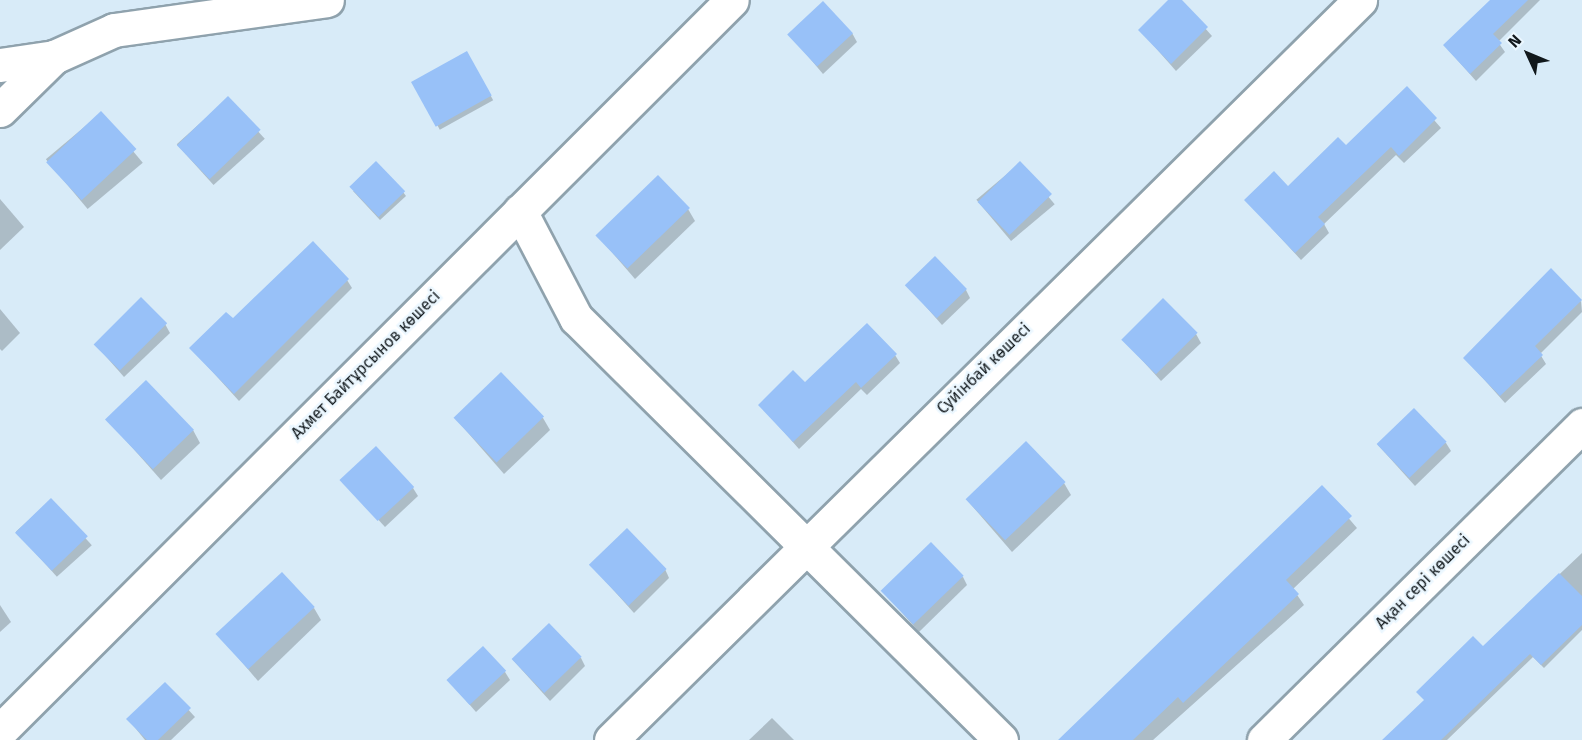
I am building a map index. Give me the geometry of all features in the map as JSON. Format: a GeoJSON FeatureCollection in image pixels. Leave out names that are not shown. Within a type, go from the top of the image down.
{"type":"FeatureCollection","features":[{"type":"Feature","properties":{"kind":"street"},"geometry":{"type":"LineString","coordinates":[[0,64],[54,57],[114,30],[327,0]]}},
{"type":"Feature","properties":{"kind":"street","name":"Суйінбай көшесі"},"geometry":{"type":"LineString","coordinates":[[611,740],[806,544],[1360,0]]}},
{"type":"Feature","properties":{"kind":"street","name":"Ахмет Байтұрсынов көшесі"},"geometry":{"type":"LineString","coordinates":[[0,731],[520,211],[722,4]]}},
{"type":"Feature","properties":{"kind":"street"},"geometry":{"type":"LineString","coordinates":[[0,110],[54,57]]}},
{"type":"Feature","properties":{"kind":"street"},"geometry":{"type":"LineString","coordinates":[[520,211],[576,318],[1001,740]]}},
{"type":"Feature","properties":{"kind":"street","name":"Ақан сері көшесі"},"geometry":{"type":"LineString","coordinates":[[1264,740],[1582,425]]}},
{"type":"Feature","properties":{"kind":"building"},"geometry":{"type":"Polygon","coordinates":[[[1168,0],[1182,0],[1208,27],[1171,64],[1138,30],[1168,0]]]}},
{"type":"Feature","properties":{"kind":"building"},"geometry":{"type":"Polygon","coordinates":[[[1490,0],[1528,0],[1493,34],[1502,43],[1470,74],[1443,45],[1490,0]]]}},
{"type":"Feature","properties":{"kind":"building"},"geometry":{"type":"Polygon","coordinates":[[[823,1],[853,33],[817,67],[787,34],[823,1]]]}},
{"type":"Feature","properties":{"kind":"building"},"geometry":{"type":"Polygon","coordinates":[[[467,51],[492,96],[436,127],[411,82],[467,51]]]}},
{"type":"Feature","properties":{"kind":"building"},"geometry":{"type":"Polygon","coordinates":[[[1407,86],[1437,118],[1399,156],[1391,147],[1318,217],[1325,224],[1295,253],[1244,200],[1274,171],[1288,186],[1338,137],[1346,145],[1407,86]]]}},
{"type":"Feature","properties":{"kind":"building"},"geometry":{"type":"Polygon","coordinates":[[[228,96],[261,130],[210,179],[177,145],[228,96]]]}},
{"type":"Feature","properties":{"kind":"building"},"geometry":{"type":"Polygon","coordinates":[[[101,111],[136,149],[82,200],[46,162],[101,111]]]}},
{"type":"Feature","properties":{"kind":"building"},"geometry":{"type":"Polygon","coordinates":[[[376,161],[405,191],[379,217],[349,187],[376,161]]]}},
{"type":"Feature","properties":{"kind":"building"},"geometry":{"type":"Polygon","coordinates":[[[1020,161],[1052,194],[1010,235],[978,202],[1020,161]]]}},
{"type":"Feature","properties":{"kind":"building"},"geometry":{"type":"Polygon","coordinates":[[[658,175],[690,208],[627,269],[595,235],[658,175]]]}},
{"type":"Feature","properties":{"kind":"building"},"geometry":{"type":"Polygon","coordinates":[[[313,241],[349,279],[234,394],[189,348],[226,312],[233,318],[313,241]]]}},
{"type":"Feature","properties":{"kind":"building"},"geometry":{"type":"Polygon","coordinates":[[[935,256],[967,289],[937,318],[905,285],[935,256]]]}},
{"type":"Feature","properties":{"kind":"building"},"geometry":{"type":"Polygon","coordinates":[[[1551,268],[1582,300],[1535,346],[1543,355],[1500,396],[1463,358],[1551,268]]]}},
{"type":"Feature","properties":{"kind":"building"},"geometry":{"type":"Polygon","coordinates":[[[141,297],[167,323],[120,371],[94,344],[141,297]]]}},
{"type":"Feature","properties":{"kind":"building"},"geometry":{"type":"Polygon","coordinates":[[[1163,298],[1198,333],[1156,374],[1121,340],[1163,298]]]}},
{"type":"Feature","properties":{"kind":"building"},"geometry":{"type":"Polygon","coordinates":[[[867,323],[897,354],[861,388],[856,382],[793,442],[758,405],[793,370],[805,382],[867,323]]]}},
{"type":"Feature","properties":{"kind":"building"},"geometry":{"type":"Polygon","coordinates":[[[501,372],[544,417],[497,462],[454,418],[501,372]]]}},
{"type":"Feature","properties":{"kind":"building"},"geometry":{"type":"Polygon","coordinates":[[[146,380],[194,430],[153,469],[105,420],[146,380]]]}},
{"type":"Feature","properties":{"kind":"building"},"geometry":{"type":"Polygon","coordinates":[[[1414,408],[1447,442],[1409,478],[1377,444],[1414,408]]]}},
{"type":"Feature","properties":{"kind":"building"},"geometry":{"type":"Polygon","coordinates":[[[1026,441],[1066,482],[1005,540],[966,499],[1026,441]]]}},
{"type":"Feature","properties":{"kind":"building"},"geometry":{"type":"Polygon","coordinates":[[[376,446],[414,487],[378,521],[339,480],[376,446]]]}},
{"type":"Feature","properties":{"kind":"building"},"geometry":{"type":"Polygon","coordinates":[[[1322,485],[1352,516],[1286,580],[1299,594],[1183,703],[1178,697],[1133,740],[1058,740],[1322,485]]]}},
{"type":"Feature","properties":{"kind":"building"},"geometry":{"type":"Polygon","coordinates":[[[51,498],[88,536],[52,571],[15,533],[51,498]]]}},
{"type":"Feature","properties":{"kind":"building"},"geometry":{"type":"Polygon","coordinates":[[[627,528],[667,569],[628,606],[589,565],[627,528]]]}},
{"type":"Feature","properties":{"kind":"building"},"geometry":{"type":"Polygon","coordinates":[[[931,542],[964,576],[913,624],[881,591],[931,542]]]}},
{"type":"Feature","properties":{"kind":"building"},"geometry":{"type":"Polygon","coordinates":[[[282,572],[315,607],[248,669],[215,634],[282,572]]]}},
{"type":"Feature","properties":{"kind":"building"},"geometry":{"type":"Polygon","coordinates":[[[1559,573],[1582,596],[1582,625],[1541,665],[1530,654],[1441,740],[1382,740],[1424,700],[1416,692],[1473,636],[1483,646],[1559,573]]]}},
{"type":"Feature","properties":{"kind":"building"},"geometry":{"type":"Polygon","coordinates":[[[549,623],[582,657],[544,693],[512,659],[549,623]]]}},
{"type":"Feature","properties":{"kind":"building"},"geometry":{"type":"Polygon","coordinates":[[[483,646],[506,671],[470,705],[446,680],[483,646]]]}},
{"type":"Feature","properties":{"kind":"building"},"geometry":{"type":"Polygon","coordinates":[[[165,682],[191,708],[158,740],[147,740],[126,719],[165,682]]]}}]}
